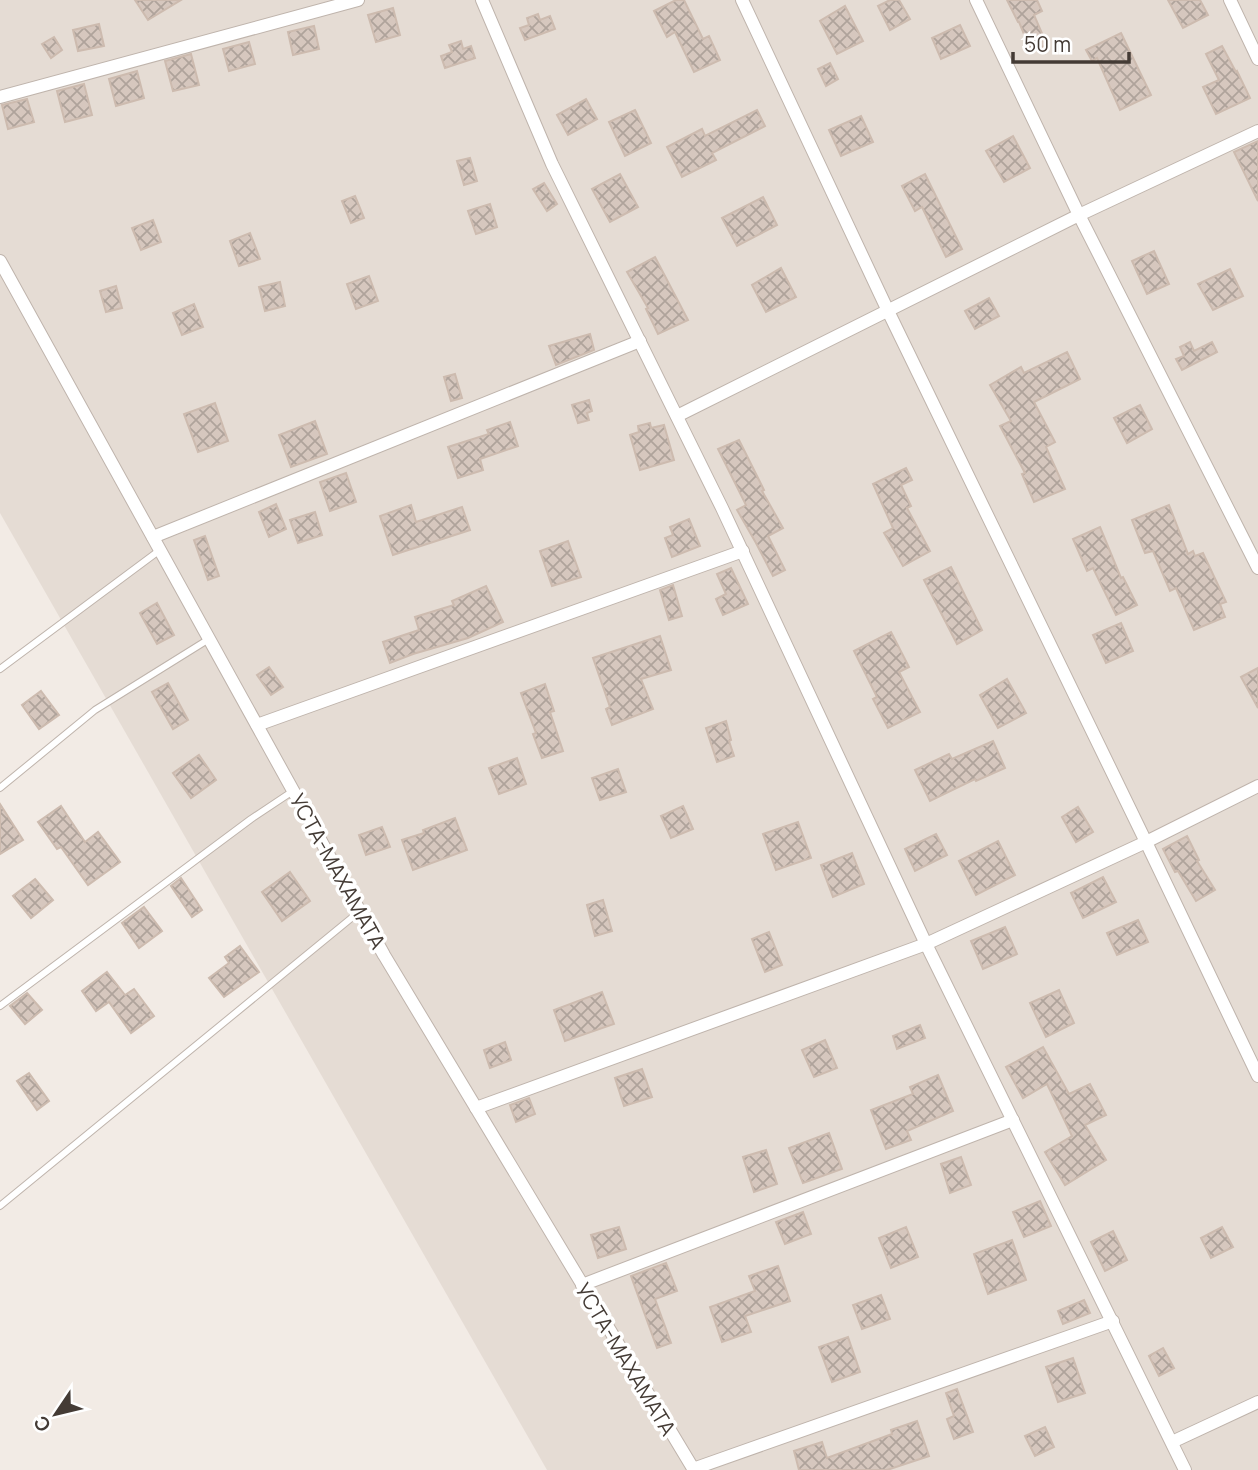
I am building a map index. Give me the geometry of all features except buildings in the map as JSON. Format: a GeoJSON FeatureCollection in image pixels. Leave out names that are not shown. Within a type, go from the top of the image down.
{"type":"FeatureCollection","features":[{"type":"Feature","properties":{"kind":"street"},"geometry":{"type":"LineString","coordinates":[[0,97],[358,0]]}},
{"type":"Feature","properties":{"kind":"street"},"geometry":{"type":"LineString","coordinates":[[482,0],[552,164],[743,551],[926,944],[1185,1470]]}},
{"type":"Feature","properties":{"kind":"street"},"geometry":{"type":"LineString","coordinates":[[742,0],[888,312],[1258,1076]]}},
{"type":"Feature","properties":{"kind":"street"},"geometry":{"type":"LineString","coordinates":[[976,0],[1079,215],[1258,568]]}},
{"type":"Feature","properties":{"kind":"street"},"geometry":{"type":"LineString","coordinates":[[1230,0],[1258,59]]}},
{"type":"Feature","properties":{"kind":"street"},"geometry":{"type":"LineString","coordinates":[[677,416],[1079,215],[1258,131]]}},
{"type":"Feature","properties":{"kind":"street","name":"УСТА-МАХАМАТА"},"geometry":{"type":"LineString","coordinates":[[0,263],[384,955],[693,1470]]}},
{"type":"Feature","properties":{"kind":"street"},"geometry":{"type":"LineString","coordinates":[[153,537],[640,341]]}},
{"type":"Feature","properties":{"kind":"street"},"geometry":{"type":"LineString","coordinates":[[257,725],[743,551]]}},
{"type":"Feature","properties":{"kind":"street"},"geometry":{"type":"LineString","coordinates":[[476,1108],[926,944],[1146,842],[1258,786]]}},
{"type":"Feature","properties":{"kind":"street"},"geometry":{"type":"LineString","coordinates":[[582,1285],[1013,1121]]}},
{"type":"Feature","properties":{"kind":"street"},"geometry":{"type":"LineString","coordinates":[[693,1470],[1113,1321]]}},
{"type":"Feature","properties":{"kind":"street"},"geometry":{"type":"LineString","coordinates":[[1172,1442],[1258,1402]]}},
{"type":"Feature","properties":{"kind":"lane"},"geometry":{"type":"LineString","coordinates":[[0,669],[160,550]]}},
{"type":"Feature","properties":{"kind":"lane"},"geometry":{"type":"LineString","coordinates":[[0,788],[95,710],[209,639]]}},
{"type":"Feature","properties":{"kind":"lane"},"geometry":{"type":"LineString","coordinates":[[0,1006],[251,819],[293,791]]}},
{"type":"Feature","properties":{"kind":"lane"},"geometry":{"type":"LineString","coordinates":[[0,1206],[360,911]]}},
{"type":"Feature","properties":{"kind":"shaded area"},"geometry":{"type":"Polygon","coordinates":[[[0,0],[1258,0],[1258,1470],[547,1470],[0,513],[0,0]]]}}]}
